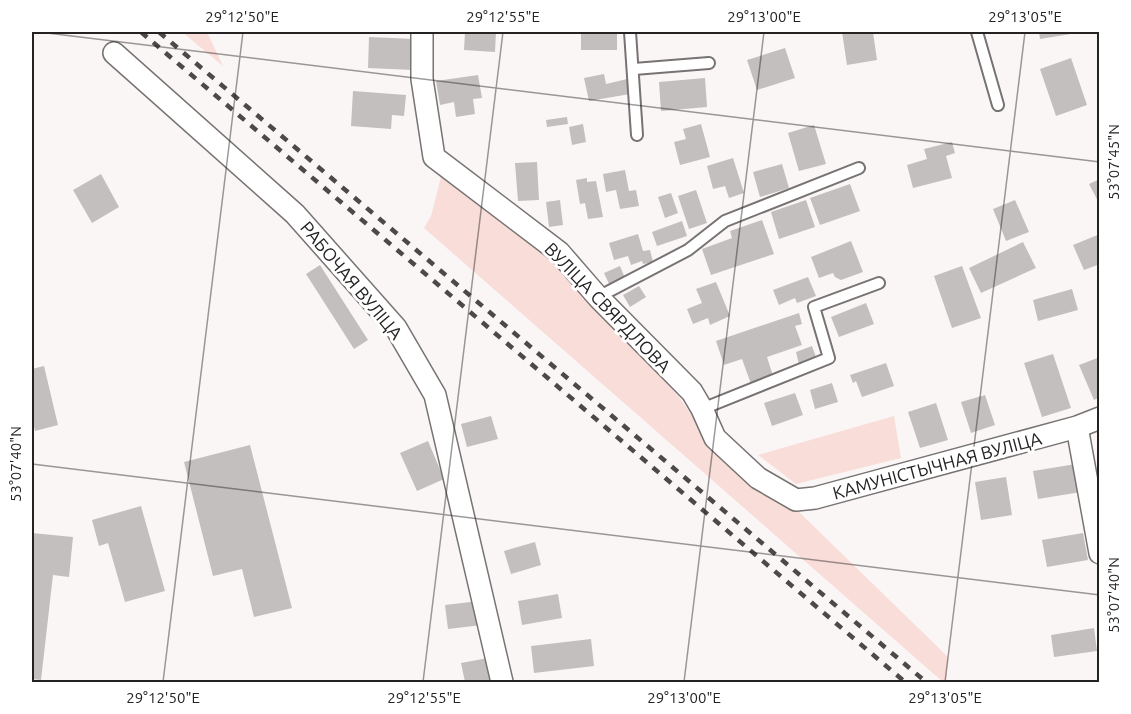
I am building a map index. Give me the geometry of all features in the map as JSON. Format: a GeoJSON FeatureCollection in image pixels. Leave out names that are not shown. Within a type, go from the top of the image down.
{"type":"FeatureCollection","features":[{"type":"Feature","properties":{"kind":"street","name":"ВУЛІЦА СВЯРДЛОВА"},"geometry":{"type":"LineString","coordinates":[[422,32],[422,79],[434,157],[559,252],[598,297],[692,392],[715,438],[758,478],[796,500]]}},
{"type":"Feature","properties":{"kind":"street","name":"РАБОЧАЯ ВУЛІЦА"},"geometry":{"type":"LineString","coordinates":[[114,53],[295,214],[396,328],[435,395],[502,682]]}},
{"type":"Feature","properties":{"kind":"street","name":"КАМУНІСТЫЧНАЯ ВУЛІЦА"},"geometry":{"type":"LineString","coordinates":[[796,500],[815,498],[1077,427],[1100,418]]}},
{"type":"Feature","properties":{"kind":"street"},"geometry":{"type":"LineString","coordinates":[[1077,427],[1100,553]]}},
{"type":"Feature","properties":{"kind":"lane"},"geometry":{"type":"LineString","coordinates":[[630,32],[637,135]]}},
{"type":"Feature","properties":{"kind":"lane"},"geometry":{"type":"LineString","coordinates":[[977,32],[998,105]]}},
{"type":"Feature","properties":{"kind":"lane"},"geometry":{"type":"LineString","coordinates":[[634,69],[709,63]]}},
{"type":"Feature","properties":{"kind":"lane"},"geometry":{"type":"LineString","coordinates":[[598,297],[688,250],[725,220],[859,168]]}},
{"type":"Feature","properties":{"kind":"lane"},"geometry":{"type":"LineString","coordinates":[[702,409],[829,358],[814,307],[879,283]]}},
{"type":"Feature","properties":{"kind":"shaded area"},"geometry":{"type":"Polygon","coordinates":[[[182,32],[207,32],[223,66],[182,32]]]}},
{"type":"Feature","properties":{"kind":"shaded area"},"geometry":{"type":"Polygon","coordinates":[[[441,177],[554,262],[679,397],[707,437],[797,510],[948,657],[946,682],[943,682],[424,228],[431,216],[441,177]]]}},
{"type":"Feature","properties":{"kind":"shaded area"},"geometry":{"type":"Polygon","coordinates":[[[894,416],[901,458],[796,484],[758,455],[894,416]]]}},
{"type":"Feature","properties":{"kind":"building"},"geometry":{"type":"Polygon","coordinates":[[[465,32],[496,32],[495,52],[464,50],[465,32]]]}},
{"type":"Feature","properties":{"kind":"building"},"geometry":{"type":"Polygon","coordinates":[[[581,32],[617,32],[617,50],[581,50],[581,32]]]}},
{"type":"Feature","properties":{"kind":"building"},"geometry":{"type":"Polygon","coordinates":[[[842,32],[873,32],[877,60],[847,65],[842,32]]]}},
{"type":"Feature","properties":{"kind":"building"},"geometry":{"type":"Polygon","coordinates":[[[1039,32],[1071,32],[1071,34],[1040,39],[1039,32]]]}},
{"type":"Feature","properties":{"kind":"building"},"geometry":{"type":"Polygon","coordinates":[[[369,37],[414,39],[413,70],[368,68],[369,37]]]}},
{"type":"Feature","properties":{"kind":"building"},"geometry":{"type":"Polygon","coordinates":[[[785,48],[795,78],[757,90],[747,60],[785,48]]]}},
{"type":"Feature","properties":{"kind":"building"},"geometry":{"type":"Polygon","coordinates":[[[1071,58],[1087,105],[1056,116],[1040,69],[1071,58]]]}},
{"type":"Feature","properties":{"kind":"building"},"geometry":{"type":"Polygon","coordinates":[[[604,74],[606,84],[627,79],[630,94],[589,101],[584,78],[604,74]]]}},
{"type":"Feature","properties":{"kind":"building"},"geometry":{"type":"Polygon","coordinates":[[[478,75],[482,98],[473,99],[475,114],[456,117],[454,102],[440,105],[436,81],[478,75]]]}},
{"type":"Feature","properties":{"kind":"building"},"geometry":{"type":"Polygon","coordinates":[[[705,78],[707,107],[661,111],[659,82],[705,78]]]}},
{"type":"Feature","properties":{"kind":"building"},"geometry":{"type":"Polygon","coordinates":[[[353,91],[406,95],[404,116],[392,115],[391,129],[351,126],[353,91]]]}},
{"type":"Feature","properties":{"kind":"building"},"geometry":{"type":"Polygon","coordinates":[[[567,117],[568,124],[547,127],[546,120],[567,117]]]}},
{"type":"Feature","properties":{"kind":"building"},"geometry":{"type":"Polygon","coordinates":[[[583,124],[586,142],[572,145],[569,127],[583,124]]]}},
{"type":"Feature","properties":{"kind":"building"},"geometry":{"type":"Polygon","coordinates":[[[701,124],[710,157],[680,165],[674,142],[686,139],[683,129],[701,124]]]}},
{"type":"Feature","properties":{"kind":"building"},"geometry":{"type":"Polygon","coordinates":[[[814,125],[826,164],[799,171],[788,133],[814,125]]]}},
{"type":"Feature","properties":{"kind":"building"},"geometry":{"type":"Polygon","coordinates":[[[952,142],[955,153],[946,156],[952,178],[913,188],[907,165],[927,159],[924,149],[952,142]]]}},
{"type":"Feature","properties":{"kind":"building"},"geometry":{"type":"Polygon","coordinates":[[[733,158],[744,193],[729,198],[725,186],[713,189],[707,166],[733,158]]]}},
{"type":"Feature","properties":{"kind":"building"},"geometry":{"type":"Polygon","coordinates":[[[537,162],[539,200],[518,201],[515,163],[537,162]]]}},
{"type":"Feature","properties":{"kind":"building"},"geometry":{"type":"Polygon","coordinates":[[[782,164],[789,188],[760,197],[753,172],[782,164]]]}},
{"type":"Feature","properties":{"kind":"building"},"geometry":{"type":"Polygon","coordinates":[[[625,170],[629,191],[636,190],[639,206],[620,209],[616,190],[606,192],[603,174],[625,170]]]}},
{"type":"Feature","properties":{"kind":"building"},"geometry":{"type":"Polygon","coordinates":[[[101,174],[119,207],[92,223],[73,190],[101,174]]]}},
{"type":"Feature","properties":{"kind":"building"},"geometry":{"type":"Polygon","coordinates":[[[587,178],[587,182],[596,181],[603,217],[588,219],[585,203],[580,204],[576,180],[587,178]]]}},
{"type":"Feature","properties":{"kind":"building"},"geometry":{"type":"Polygon","coordinates":[[[1100,179],[1100,205],[1089,184],[1100,179]]]}},
{"type":"Feature","properties":{"kind":"building"},"geometry":{"type":"Polygon","coordinates":[[[850,184],[860,211],[820,225],[810,198],[850,184]]]}},
{"type":"Feature","properties":{"kind":"building"},"geometry":{"type":"Polygon","coordinates":[[[696,190],[707,223],[689,229],[678,196],[696,190]]]}},
{"type":"Feature","properties":{"kind":"building"},"geometry":{"type":"Polygon","coordinates":[[[671,193],[678,213],[665,218],[658,197],[671,193]]]}},
{"type":"Feature","properties":{"kind":"building"},"geometry":{"type":"Polygon","coordinates":[[[560,200],[563,225],[549,227],[546,202],[560,200]]]}},
{"type":"Feature","properties":{"kind":"building"},"geometry":{"type":"Polygon","coordinates":[[[806,200],[815,227],[779,239],[771,212],[806,200]]]}},
{"type":"Feature","properties":{"kind":"building"},"geometry":{"type":"Polygon","coordinates":[[[1015,200],[1029,232],[1006,241],[993,209],[1015,200]]]}},
{"type":"Feature","properties":{"kind":"building"},"geometry":{"type":"Polygon","coordinates":[[[762,220],[774,254],[711,275],[702,249],[732,238],[730,231],[762,220]]]}},
{"type":"Feature","properties":{"kind":"building"},"geometry":{"type":"Polygon","coordinates":[[[682,221],[687,236],[657,246],[652,232],[682,221]]]}},
{"type":"Feature","properties":{"kind":"building"},"geometry":{"type":"Polygon","coordinates":[[[638,234],[643,251],[650,250],[653,262],[643,264],[642,261],[631,265],[628,256],[614,260],[609,243],[638,234]]]}},
{"type":"Feature","properties":{"kind":"building"},"geometry":{"type":"Polygon","coordinates":[[[1100,234],[1100,264],[1084,270],[1073,245],[1100,234]]]}},
{"type":"Feature","properties":{"kind":"building"},"geometry":{"type":"Polygon","coordinates":[[[851,241],[863,272],[841,280],[833,273],[819,278],[811,257],[851,241]]]}},
{"type":"Feature","properties":{"kind":"building"},"geometry":{"type":"Polygon","coordinates":[[[1023,242],[1036,268],[981,293],[969,268],[1023,242]]]}},
{"type":"Feature","properties":{"kind":"building"},"geometry":{"type":"Polygon","coordinates":[[[320,265],[368,340],[354,349],[306,274],[320,265]]]}},
{"type":"Feature","properties":{"kind":"building"},"geometry":{"type":"Polygon","coordinates":[[[620,266],[625,278],[609,284],[604,273],[620,266]]]}},
{"type":"Feature","properties":{"kind":"building"},"geometry":{"type":"Polygon","coordinates":[[[962,266],[981,318],[952,328],[934,276],[962,266]]]}},
{"type":"Feature","properties":{"kind":"building"},"geometry":{"type":"Polygon","coordinates":[[[808,277],[816,296],[797,303],[795,298],[779,305],[773,290],[808,277]]]}},
{"type":"Feature","properties":{"kind":"building"},"geometry":{"type":"Polygon","coordinates":[[[716,282],[730,316],[710,325],[708,318],[693,324],[687,309],[702,303],[696,289],[716,282]]]}},
{"type":"Feature","properties":{"kind":"building"},"geometry":{"type":"Polygon","coordinates":[[[639,286],[646,297],[630,307],[623,295],[639,286]]]}},
{"type":"Feature","properties":{"kind":"building"},"geometry":{"type":"Polygon","coordinates":[[[1072,289],[1078,310],[1038,321],[1033,300],[1072,289]]]}},
{"type":"Feature","properties":{"kind":"building"},"geometry":{"type":"Polygon","coordinates":[[[866,303],[874,324],[839,337],[831,317],[866,303]]]}},
{"type":"Feature","properties":{"kind":"building"},"geometry":{"type":"Polygon","coordinates":[[[799,313],[802,324],[795,326],[802,345],[767,357],[773,376],[751,384],[742,359],[724,365],[716,341],[799,313]]]}},
{"type":"Feature","properties":{"kind":"building"},"geometry":{"type":"Polygon","coordinates":[[[812,346],[816,357],[799,365],[796,352],[812,346]]]}},
{"type":"Feature","properties":{"kind":"building"},"geometry":{"type":"Polygon","coordinates":[[[1053,354],[1071,408],[1042,417],[1024,363],[1053,354]]]}},
{"type":"Feature","properties":{"kind":"building"},"geometry":{"type":"Polygon","coordinates":[[[1100,357],[1100,397],[1094,400],[1079,365],[1100,357]]]}},
{"type":"Feature","properties":{"kind":"building"},"geometry":{"type":"Polygon","coordinates":[[[886,363],[894,386],[862,397],[856,381],[853,383],[850,375],[886,363]]]}},
{"type":"Feature","properties":{"kind":"building"},"geometry":{"type":"Polygon","coordinates":[[[44,366],[58,425],[35,431],[32,416],[32,369],[44,366]]]}},
{"type":"Feature","properties":{"kind":"building"},"geometry":{"type":"Polygon","coordinates":[[[832,383],[838,402],[815,409],[810,390],[832,383]]]}},
{"type":"Feature","properties":{"kind":"building"},"geometry":{"type":"Polygon","coordinates":[[[795,393],[803,415],[772,426],[764,403],[795,393]]]}},
{"type":"Feature","properties":{"kind":"building"},"geometry":{"type":"Polygon","coordinates":[[[985,395],[995,425],[971,433],[961,402],[985,395]]]}},
{"type":"Feature","properties":{"kind":"building"},"geometry":{"type":"Polygon","coordinates":[[[936,403],[948,440],[920,448],[908,412],[936,403]]]}},
{"type":"Feature","properties":{"kind":"building"},"geometry":{"type":"Polygon","coordinates":[[[491,416],[498,439],[467,447],[461,424],[491,416]]]}},
{"type":"Feature","properties":{"kind":"building"},"geometry":{"type":"Polygon","coordinates":[[[428,441],[444,479],[417,491],[400,453],[428,441]]]}},
{"type":"Feature","properties":{"kind":"building"},"geometry":{"type":"Polygon","coordinates":[[[250,445],[292,608],[254,617],[242,569],[213,576],[184,462],[250,445]]]}},
{"type":"Feature","properties":{"kind":"building"},"geometry":{"type":"Polygon","coordinates":[[[1076,464],[1081,492],[1038,499],[1033,471],[1076,464]]]}},
{"type":"Feature","properties":{"kind":"building"},"geometry":{"type":"Polygon","coordinates":[[[1006,477],[1012,515],[981,520],[975,482],[1006,477]]]}},
{"type":"Feature","properties":{"kind":"building"},"geometry":{"type":"Polygon","coordinates":[[[141,506],[165,591],[125,602],[108,543],[99,546],[92,520],[141,506]]]}},
{"type":"Feature","properties":{"kind":"building"},"geometry":{"type":"Polygon","coordinates":[[[32,533],[73,537],[69,577],[53,575],[41,680],[32,679],[32,533]]]}},
{"type":"Feature","properties":{"kind":"building"},"geometry":{"type":"Polygon","coordinates":[[[1083,533],[1088,560],[1047,567],[1042,540],[1083,533]]]}},
{"type":"Feature","properties":{"kind":"building"},"geometry":{"type":"Polygon","coordinates":[[[535,542],[541,565],[511,574],[504,551],[535,542]]]}},
{"type":"Feature","properties":{"kind":"building"},"geometry":{"type":"Polygon","coordinates":[[[558,594],[562,618],[522,625],[518,601],[558,594]]]}},
{"type":"Feature","properties":{"kind":"building"},"geometry":{"type":"Polygon","coordinates":[[[479,601],[482,625],[448,629],[445,605],[479,601]]]}},
{"type":"Feature","properties":{"kind":"building"},"geometry":{"type":"Polygon","coordinates":[[[1094,628],[1097,651],[1054,657],[1051,635],[1094,628]]]}},
{"type":"Feature","properties":{"kind":"building"},"geometry":{"type":"Polygon","coordinates":[[[591,639],[594,666],[534,673],[531,646],[591,639]]]}},
{"type":"Feature","properties":{"kind":"building"},"geometry":{"type":"Polygon","coordinates":[[[488,658],[493,682],[465,682],[461,663],[488,658]]]}},
{"type":"Feature","properties":{"kind":"railway"},"geometry":{"type":"LineString","coordinates":[[141,32],[905,682]]}},
{"type":"Feature","properties":{"kind":"railway"},"geometry":{"type":"LineString","coordinates":[[159,32],[926,682]]}}]}
